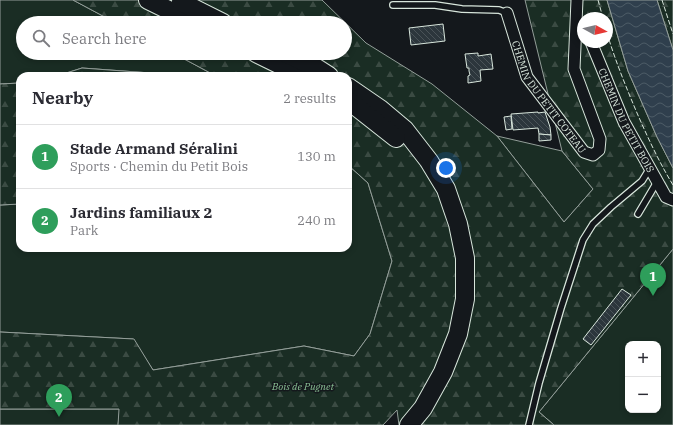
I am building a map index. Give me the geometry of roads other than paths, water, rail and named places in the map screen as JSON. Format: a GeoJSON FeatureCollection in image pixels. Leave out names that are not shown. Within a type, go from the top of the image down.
{"type":"FeatureCollection","features":[{"type":"Feature","properties":{"kind":"main road"},"geometry":{"type":"LineString","coordinates":[[148,0],[181,16]]}},
{"type":"Feature","properties":{"kind":"main road"},"geometry":{"type":"LineString","coordinates":[[176,0],[209,16]]}},
{"type":"Feature","properties":{"kind":"main road"},"geometry":{"type":"LineString","coordinates":[[270,60],[295,72]]}},
{"type":"Feature","properties":{"kind":"main road"},"geometry":{"type":"LineString","coordinates":[[300,60],[323,72]]}},
{"type":"Feature","properties":{"kind":"main road"},"geometry":{"type":"LineString","coordinates":[[352,90],[380,109],[405,130],[429,161],[446,189],[458,224],[465,258],[465,299],[458,334],[444,372],[423,408],[409,425]]}},
{"type":"Feature","properties":{"kind":"main road"},"geometry":{"type":"LineString","coordinates":[[352,103],[394,136],[420,166],[437,194],[453,258],[452,297],[446,332],[434,366],[414,402],[396,425]]}},
{"type":"Feature","properties":{"kind":"street","name":"CHEMIN DU PETIT COTEAU"},"geometry":{"type":"LineString","coordinates":[[506,13],[527,77],[584,152],[593,156],[599,150],[600,139],[574,69],[578,0]]}},
{"type":"Feature","properties":{"kind":"street"},"geometry":{"type":"LineString","coordinates":[[581,0],[584,12]]}},
{"type":"Feature","properties":{"kind":"street","name":"CHEMIN DU PETIT BOIS"},"geometry":{"type":"LineString","coordinates":[[593,48],[624,122],[658,182],[670,199]]}},
{"type":"Feature","properties":{"kind":"lane"},"geometry":{"type":"LineString","coordinates":[[393,5],[435,5],[462,9],[499,10],[506,13]]}},
{"type":"Feature","properties":{"kind":"lane"},"geometry":{"type":"LineString","coordinates":[[529,425],[539,383],[583,240],[593,224],[642,181],[650,168]]}},
{"type":"Feature","properties":{"kind":"lane"},"geometry":{"type":"LineString","coordinates":[[638,214],[658,182]]}},
{"type":"Feature","properties":{"kind":"water"},"geometry":{"type":"Polygon","coordinates":[[[607,0],[657,0],[673,50],[673,168],[657,137],[628,71],[613,20],[613,12],[611,12],[607,0]]]}},
{"type":"Feature","properties":{"kind":"place","name":"Stade Armand Séralini"},"geometry":{"type":"Point","coordinates":[653,296]}},
{"type":"Feature","properties":{"kind":"place","name":"Jardins familiaux 2"},"geometry":{"type":"Point","coordinates":[59,417]}},
{"type":"Feature","properties":{"kind":"park label","name":"Bois de Pugnet"},"geometry":{"type":"Point","coordinates":[303,386]}}]}
